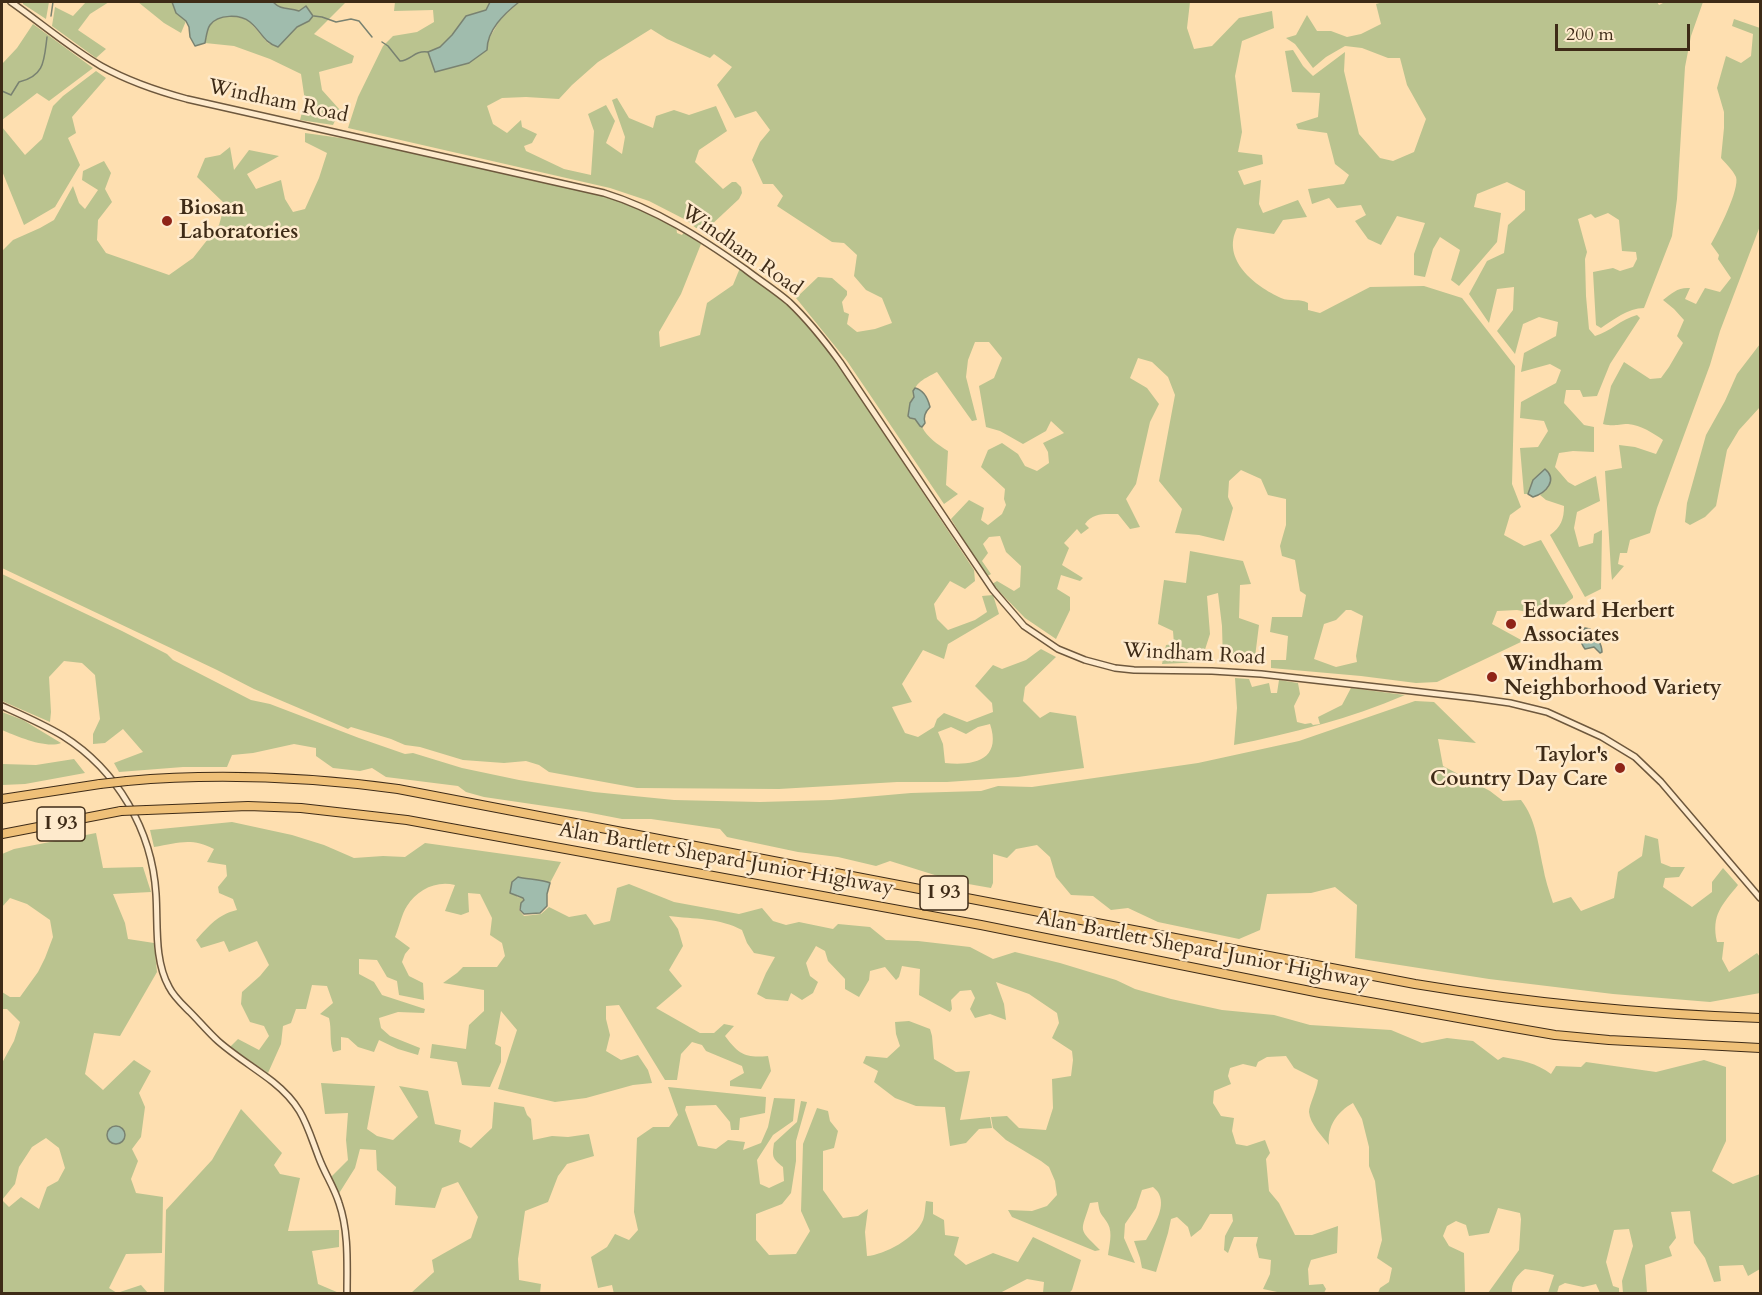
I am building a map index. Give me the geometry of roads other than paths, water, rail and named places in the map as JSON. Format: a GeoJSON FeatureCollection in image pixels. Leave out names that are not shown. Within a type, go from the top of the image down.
{"type":"FeatureCollection","features":[{"type":"Feature","properties":{"kind":"highway","name":"Alan Bartlett Shepard Junior Highway"},"geometry":{"type":"LineString","coordinates":[[2,799],[100,784],[187,778],[260,777],[398,789],[1415,984],[1594,1007],[1761,1018]]}},
{"type":"Feature","properties":{"kind":"highway","name":"Alan Bartlett Shepard Junior Highway"},"geometry":{"type":"LineString","coordinates":[[2,834],[121,812],[248,806],[301,808],[407,820],[981,925],[1320,993],[1555,1035],[1761,1048]]}},
{"type":"Feature","properties":{"kind":"street","name":"Windham Road"},"geometry":{"type":"LineString","coordinates":[[11,2],[99,65],[151,88],[187,99],[604,193],[639,205],[676,224],[722,253],[788,301],[817,332],[840,362],[993,590],[1023,626],[1058,649],[1098,664],[1125,669],[1244,673],[1394,689],[1529,707],[1564,719],[1612,742],[1635,757],[1661,782],[1761,897]]}},
{"type":"Feature","properties":{"kind":"street"},"geometry":{"type":"LineString","coordinates":[[2,706],[71,741],[99,765],[125,798],[144,836],[153,866],[159,955],[170,990],[219,1042],[276,1085],[304,1117],[342,1215],[346,1241],[347,1293]]}},
{"type":"Feature","properties":{"kind":"waterway"},"geometry":{"type":"LineString","coordinates":[[51,16],[53,2]]}},
{"type":"Feature","properties":{"kind":"waterway"},"geometry":{"type":"LineString","coordinates":[[314,16],[336,22],[351,19],[359,21],[372,37]]}},
{"type":"Feature","properties":{"kind":"waterway"},"geometry":{"type":"LineString","coordinates":[[2,91],[11,95],[19,82],[34,76],[42,66],[47,37]]}},
{"type":"Feature","properties":{"kind":"waterway"},"geometry":{"type":"LineString","coordinates":[[382,42],[400,61],[419,52],[428,52]]}},
{"type":"Feature","properties":{"kind":"place","name":"Biosan Laboratories"},"geometry":{"type":"Point","coordinates":[167,221]}},
{"type":"Feature","properties":{"kind":"place","name":"Edward Herbert Associates"},"geometry":{"type":"Point","coordinates":[1511,624]}},
{"type":"Feature","properties":{"kind":"place","name":"Windham Neighborhood Variety"},"geometry":{"type":"Point","coordinates":[1492,677]}},
{"type":"Feature","properties":{"kind":"place","name":"Taylor's Country Day Care"},"geometry":{"type":"Point","coordinates":[1620,768]}}]}
